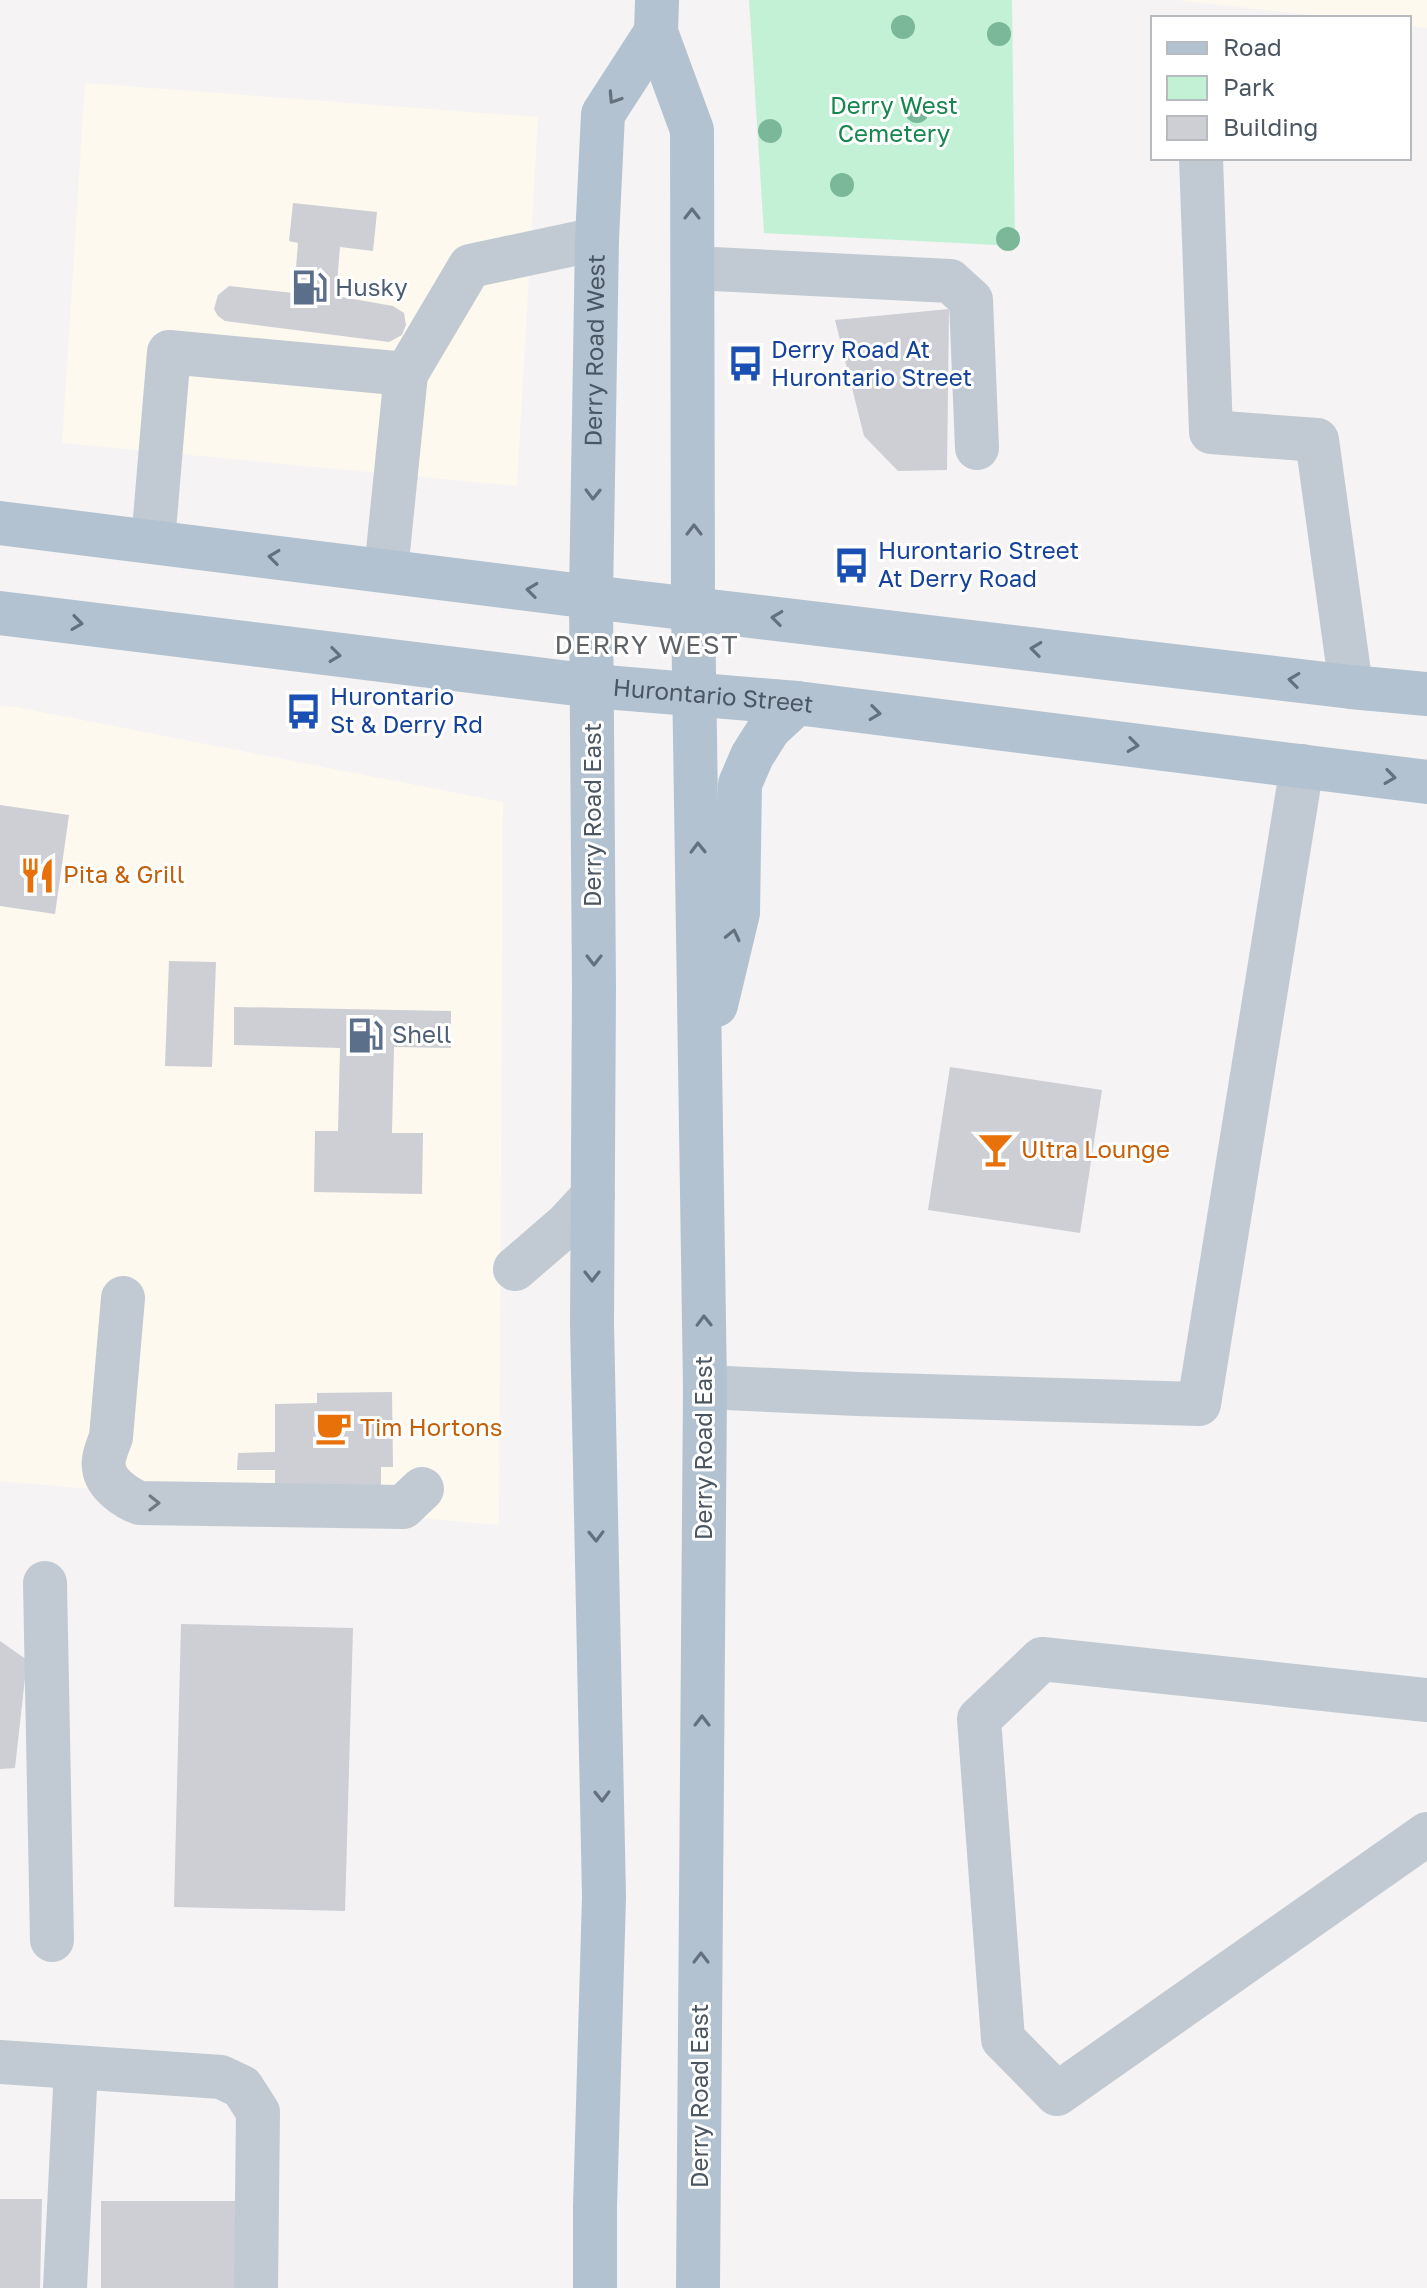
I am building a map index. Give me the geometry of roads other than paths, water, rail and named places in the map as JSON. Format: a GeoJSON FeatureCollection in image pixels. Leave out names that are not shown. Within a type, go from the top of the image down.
{"type":"FeatureCollection","features":[{"type":"Feature","properties":{"kind":"main road","name":"Derry Road West"},"geometry":{"type":"LineString","coordinates":[[593,686],[591,597],[597,239],[603,114],[656,16]]}},
{"type":"Feature","properties":{"kind":"main road","name":"Derry Road West"},"geometry":{"type":"LineString","coordinates":[[656,16],[692,130],[693,608]]}},
{"type":"Feature","properties":{"kind":"main road"},"geometry":{"type":"LineString","coordinates":[[0,523],[591,597],[1427,694]]}},
{"type":"Feature","properties":{"kind":"main road","name":"Derry Road East"},"geometry":{"type":"LineString","coordinates":[[693,608],[705,1387],[698,2288]]}},
{"type":"Feature","properties":{"kind":"main road","name":"Hurontario Street"},"geometry":{"type":"LineString","coordinates":[[0,613],[593,686],[797,703],[1427,782]]}},
{"type":"Feature","properties":{"kind":"main road","name":"Derry Road East"},"geometry":{"type":"LineString","coordinates":[[593,686],[592,1323],[604,1897],[595,2288]]}},
{"type":"Feature","properties":{"kind":"main road"},"geometry":{"type":"LineString","coordinates":[[702,1066],[738,913],[740,784],[752,756],[769,729],[797,703]]}},
{"type":"Feature","properties":{"kind":"lane"},"geometry":{"type":"LineString","coordinates":[[1201,160],[1211,432],[1317,440],[1351,687]]}},
{"type":"Feature","properties":{"kind":"lane"},"geometry":{"type":"LineString","coordinates":[[386,571],[406,374],[470,266],[597,239]]}},
{"type":"Feature","properties":{"kind":"lane"},"geometry":{"type":"LineString","coordinates":[[693,268],[950,281],[971,300],[977,448]]}},
{"type":"Feature","properties":{"kind":"lane"},"geometry":{"type":"LineString","coordinates":[[153,542],[169,352],[406,374]]}},
{"type":"Feature","properties":{"kind":"lane"},"geometry":{"type":"LineString","coordinates":[[705,1387],[1199,1404],[1302,766]]}},
{"type":"Feature","properties":{"kind":"lane"},"geometry":{"type":"LineString","coordinates":[[515,1269],[566,1225],[593,1196]]}},
{"type":"Feature","properties":{"kind":"lane"},"geometry":{"type":"LineString","coordinates":[[123,1298],[92,1359],[88,1440],[104,1457],[104,1471],[124,1497],[140,1503],[403,1507],[422,1489]]}},
{"type":"Feature","properties":{"kind":"lane"},"geometry":{"type":"LineString","coordinates":[[45,1583],[52,1940]]}},
{"type":"Feature","properties":{"kind":"lane"},"geometry":{"type":"LineString","coordinates":[[1427,1700],[1042,1659],[979,1719],[1003,2039],[1057,2094],[1427,1834]]}},
{"type":"Feature","properties":{"kind":"lane"},"geometry":{"type":"LineString","coordinates":[[0,2062],[221,2077],[242,2087],[258,2112],[256,2288]]}},
{"type":"Feature","properties":{"kind":"lane"},"geometry":{"type":"LineString","coordinates":[[65,2288],[76,2068]]}},
{"type":"Feature","properties":{"kind":"place","name":"Husky"},"geometry":{"type":"Point","coordinates":[309,288]}},
{"type":"Feature","properties":{"kind":"place","name":"Derry Road At Hurontario Street"},"geometry":{"type":"Point","coordinates":[745,364]}},
{"type":"Feature","properties":{"kind":"place","name":"Hurontario Street At Derry Road"},"geometry":{"type":"Point","coordinates":[852,565]}},
{"type":"Feature","properties":{"kind":"place","name":"Hurontario St & Derry Rd"},"geometry":{"type":"Point","coordinates":[304,711]}},
{"type":"Feature","properties":{"kind":"place","name":"Pita & Grill"},"geometry":{"type":"Point","coordinates":[37,875]}},
{"type":"Feature","properties":{"kind":"place","name":"Shell"},"geometry":{"type":"Point","coordinates":[366,1035]}},
{"type":"Feature","properties":{"kind":"place","name":"Ultra Lounge"},"geometry":{"type":"Point","coordinates":[995,1150]}},
{"type":"Feature","properties":{"kind":"place","name":"Tim Hortons"},"geometry":{"type":"Point","coordinates":[334,1428]}},
{"type":"Feature","properties":{"kind":"district","name":"DERRY WEST"},"geometry":{"type":"Point","coordinates":[647,645]}},
{"type":"Feature","properties":{"kind":"park label","name":"Derry West Cemetery"},"geometry":{"type":"Point","coordinates":[894,120]}}]}
